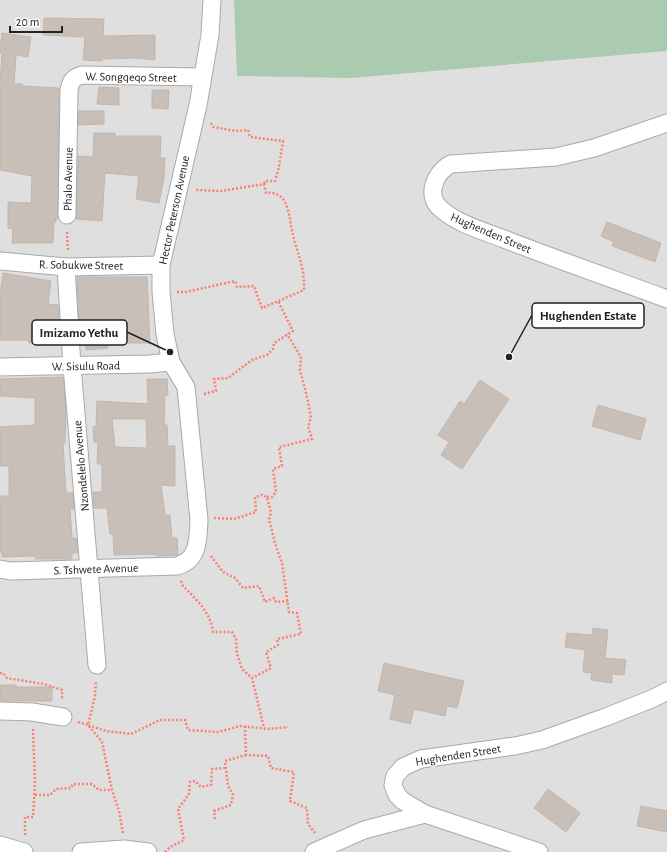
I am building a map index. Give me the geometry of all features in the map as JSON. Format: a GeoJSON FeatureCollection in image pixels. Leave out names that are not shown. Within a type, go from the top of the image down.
{"type":"FeatureCollection","features":[{"type":"Feature","properties":{"kind":"street","name":"Hector Peterson Avenue"},"geometry":{"type":"LineString","coordinates":[[187,559],[198,541],[199,520],[186,387],[171,362],[162,314],[161,265],[198,105],[210,35],[212,0]]}},
{"type":"Feature","properties":{"kind":"street","name":"W. Songqeqo Street"},"geometry":{"type":"LineString","coordinates":[[69,91],[72,80],[82,75],[202,78]]}},
{"type":"Feature","properties":{"kind":"street","name":"Phalo Avenue"},"geometry":{"type":"LineString","coordinates":[[67,215],[69,91]]}},
{"type":"Feature","properties":{"kind":"street","name":"Hughenden Street"},"geometry":{"type":"LineString","coordinates":[[667,123],[594,148],[556,157],[451,164],[443,170],[434,183],[433,191],[436,204],[439,208],[448,215],[466,224],[562,262],[667,299]]}},
{"type":"Feature","properties":{"kind":"street","name":"R. Sobukwe Street"},"geometry":{"type":"LineString","coordinates":[[0,261],[66,267],[161,265]]}},
{"type":"Feature","properties":{"kind":"street","name":"Nzondelelo Avenue"},"geometry":{"type":"LineString","coordinates":[[66,267],[72,366],[97,665]]}},
{"type":"Feature","properties":{"kind":"street","name":"W. Sisulu Road"},"geometry":{"type":"LineString","coordinates":[[0,366],[72,366],[171,362]]}},
{"type":"Feature","properties":{"kind":"street","name":"S. Tshwete Avenue"},"geometry":{"type":"LineString","coordinates":[[0,569],[11,571],[90,569],[187,559]]}},
{"type":"Feature","properties":{"kind":"street","name":"Hughenden Street"},"geometry":{"type":"LineString","coordinates":[[539,852],[425,814],[403,801],[393,785],[395,776],[406,764],[421,759],[515,746],[542,740],[613,714],[667,691]]}},
{"type":"Feature","properties":{"kind":"street"},"geometry":{"type":"LineString","coordinates":[[0,711],[32,712],[63,717]]}},
{"type":"Feature","properties":{"kind":"street"},"geometry":{"type":"LineString","coordinates":[[319,850],[364,830],[425,814]]}},
{"type":"Feature","properties":{"kind":"street"},"geometry":{"type":"LineString","coordinates":[[0,845],[23,852]]}},
{"type":"Feature","properties":{"kind":"street"},"geometry":{"type":"LineString","coordinates":[[82,852],[124,849],[148,852]]}},
{"type":"Feature","properties":{"kind":"path"},"geometry":{"type":"LineString","coordinates":[[178,189],[221,191],[264,184],[265,181],[275,181],[279,167],[283,141],[250,137],[248,130],[236,131],[214,126],[198,105]]}},
{"type":"Feature","properties":{"kind":"path"},"geometry":{"type":"LineString","coordinates":[[161,292],[186,292],[235,281],[237,287],[254,286],[262,308],[304,290],[304,275],[283,200],[279,195],[266,193],[264,184]]}},
{"type":"Feature","properties":{"kind":"path","name":"Phalo Avenue"},"geometry":{"type":"LineString","coordinates":[[66,267],[67,215]]}},
{"type":"Feature","properties":{"kind":"path"},"geometry":{"type":"LineString","coordinates":[[187,401],[216,391],[214,379],[228,378],[252,360],[267,355],[274,349],[274,343],[293,331],[278,301]]}},
{"type":"Feature","properties":{"kind":"path"},"geometry":{"type":"LineString","coordinates":[[199,520],[209,518],[234,519],[256,512],[255,497],[262,495],[272,497],[276,492],[273,469],[282,466],[279,447],[312,439],[308,426],[310,418],[308,401],[300,370],[301,357],[287,334]]}},
{"type":"Feature","properties":{"kind":"path"},"geometry":{"type":"LineString","coordinates":[[252,678],[271,668],[266,652],[278,645],[278,639],[301,634],[297,613],[289,612],[282,563],[274,543],[269,519],[271,513],[267,497]]}},
{"type":"Feature","properties":{"kind":"path"},"geometry":{"type":"LineString","coordinates":[[264,728],[252,678],[242,669],[237,654],[236,639],[232,632],[213,632],[212,623],[202,606],[182,586],[187,559],[211,556],[223,572],[235,578],[244,588],[259,586],[265,602],[274,598],[276,602],[288,601]]}},
{"type":"Feature","properties":{"kind":"path"},"geometry":{"type":"LineString","coordinates":[[88,725],[95,696],[97,665]]}},
{"type":"Feature","properties":{"kind":"path"},"geometry":{"type":"LineString","coordinates":[[0,673],[7,678],[44,684],[62,690],[63,717],[106,731],[131,734],[160,720],[186,720],[188,730],[218,732],[240,726],[264,728],[288,727]]}},
{"type":"Feature","properties":{"kind":"path"},"geometry":{"type":"LineString","coordinates":[[23,852],[25,840],[25,817],[33,816],[35,795],[32,712]]}},
{"type":"Feature","properties":{"kind":"path"},"geometry":{"type":"LineString","coordinates":[[88,725],[102,742],[112,790],[120,811],[124,849]]}},
{"type":"Feature","properties":{"kind":"path"},"geometry":{"type":"LineString","coordinates":[[245,726],[246,755]]}},
{"type":"Feature","properties":{"kind":"path"},"geometry":{"type":"LineString","coordinates":[[215,819],[214,811],[231,805],[233,794],[228,786],[225,761],[246,755],[268,756],[271,768],[294,772],[290,801],[307,808],[308,824],[318,837],[319,850]]}},
{"type":"Feature","properties":{"kind":"path"},"geometry":{"type":"LineString","coordinates":[[164,852],[170,847],[184,840],[178,809],[190,794],[190,782],[195,780],[200,787],[211,785],[212,769],[226,768]]}},
{"type":"Feature","properties":{"kind":"path"},"geometry":{"type":"LineString","coordinates":[[35,795],[50,795],[56,789],[71,788],[73,784],[92,784],[99,790],[112,790]]}},
{"type":"Feature","properties":{"kind":"shaded area"},"geometry":{"type":"Polygon","coordinates":[[[0,0],[667,0],[667,852],[0,852],[0,0]]]}},
{"type":"Feature","properties":{"kind":"green space"},"geometry":{"type":"Polygon","coordinates":[[[234,0],[667,0],[667,51],[351,78],[237,76],[234,0]]]}},
{"type":"Feature","properties":{"kind":"building"},"geometry":{"type":"Polygon","coordinates":[[[44,18],[104,19],[103,36],[155,35],[155,60],[134,58],[102,59],[102,61],[83,60],[85,37],[43,35],[44,18]]]}},
{"type":"Feature","properties":{"kind":"building"},"geometry":{"type":"Polygon","coordinates":[[[2,33],[31,37],[28,57],[16,55],[14,84],[22,84],[22,86],[59,88],[58,219],[56,218],[56,222],[54,222],[53,243],[12,243],[13,229],[8,228],[8,202],[31,203],[32,176],[0,170],[0,83],[2,53],[0,53],[0,48],[2,33]]]}},
{"type":"Feature","properties":{"kind":"building"},"geometry":{"type":"Polygon","coordinates":[[[99,87],[119,88],[119,105],[97,104],[99,87]]]}},
{"type":"Feature","properties":{"kind":"building"},"geometry":{"type":"Polygon","coordinates":[[[152,90],[169,90],[168,109],[152,108],[152,90]]]}},
{"type":"Feature","properties":{"kind":"building"},"geometry":{"type":"Polygon","coordinates":[[[79,111],[104,111],[104,124],[78,125],[79,111]]]}},
{"type":"Feature","properties":{"kind":"building"},"geometry":{"type":"Polygon","coordinates":[[[94,133],[115,133],[115,136],[161,136],[160,158],[165,158],[164,178],[159,203],[136,199],[139,176],[105,173],[102,221],[76,219],[78,156],[93,157],[94,133]]]}},
{"type":"Feature","properties":{"kind":"building"},"geometry":{"type":"Polygon","coordinates":[[[607,222],[661,243],[655,262],[612,246],[614,242],[601,236],[607,222]]]}},
{"type":"Feature","properties":{"kind":"building"},"geometry":{"type":"Polygon","coordinates":[[[3,273],[51,281],[48,304],[58,305],[61,343],[29,343],[28,340],[0,340],[0,295],[3,273]]]}},
{"type":"Feature","properties":{"kind":"building"},"geometry":{"type":"Polygon","coordinates":[[[77,277],[147,277],[150,343],[108,343],[108,348],[86,350],[83,324],[79,324],[77,277]]]}},
{"type":"Feature","properties":{"kind":"building"},"geometry":{"type":"Polygon","coordinates":[[[63,377],[66,409],[65,443],[63,443],[66,493],[73,493],[74,509],[70,509],[72,538],[76,538],[78,553],[72,553],[72,559],[35,559],[35,556],[2,557],[2,552],[0,552],[0,496],[9,496],[9,466],[0,466],[0,427],[35,425],[35,398],[0,396],[0,379],[63,377]]]}},
{"type":"Feature","properties":{"kind":"building"},"geometry":{"type":"Polygon","coordinates":[[[147,379],[167,379],[168,395],[165,396],[164,425],[167,425],[168,446],[175,446],[175,486],[161,485],[165,515],[170,515],[172,538],[177,538],[178,555],[114,555],[113,534],[110,534],[107,508],[94,508],[93,492],[102,492],[102,464],[97,464],[98,442],[94,442],[93,427],[96,426],[97,401],[148,404],[147,379]],[[112,419],[115,447],[147,448],[146,419],[112,419]]]}},
{"type":"Feature","properties":{"kind":"building"},"geometry":{"type":"Polygon","coordinates":[[[480,380],[509,399],[462,469],[441,455],[449,442],[438,435],[460,401],[464,404],[480,380]]]}},
{"type":"Feature","properties":{"kind":"building"},"geometry":{"type":"Polygon","coordinates":[[[598,405],[646,419],[640,440],[592,426],[598,405]]]}},
{"type":"Feature","properties":{"kind":"building"},"geometry":{"type":"Polygon","coordinates":[[[593,628],[608,630],[605,658],[626,660],[624,675],[612,674],[612,683],[591,680],[592,673],[583,672],[585,650],[565,647],[567,633],[592,635],[593,628]]]}},
{"type":"Feature","properties":{"kind":"building"},"geometry":{"type":"Polygon","coordinates":[[[384,663],[464,681],[457,708],[447,706],[445,716],[414,709],[410,724],[390,719],[395,695],[378,691],[384,663]]]}},
{"type":"Feature","properties":{"kind":"building"},"geometry":{"type":"Polygon","coordinates":[[[0,685],[16,685],[16,687],[52,687],[52,701],[0,701],[0,685]]]}},
{"type":"Feature","properties":{"kind":"building"},"geometry":{"type":"Polygon","coordinates":[[[548,789],[580,813],[566,832],[534,808],[548,789]]]}},
{"type":"Feature","properties":{"kind":"building"},"geometry":{"type":"Polygon","coordinates":[[[641,806],[667,811],[667,832],[637,826],[641,806]]]}},
{"type":"Feature","properties":{"kind":"place","name":"Imizamo Yethu"},"geometry":{"type":"Point","coordinates":[170,352]}},
{"type":"Feature","properties":{"kind":"place","name":"Hughenden Estate"},"geometry":{"type":"Point","coordinates":[509,357]}}]}
